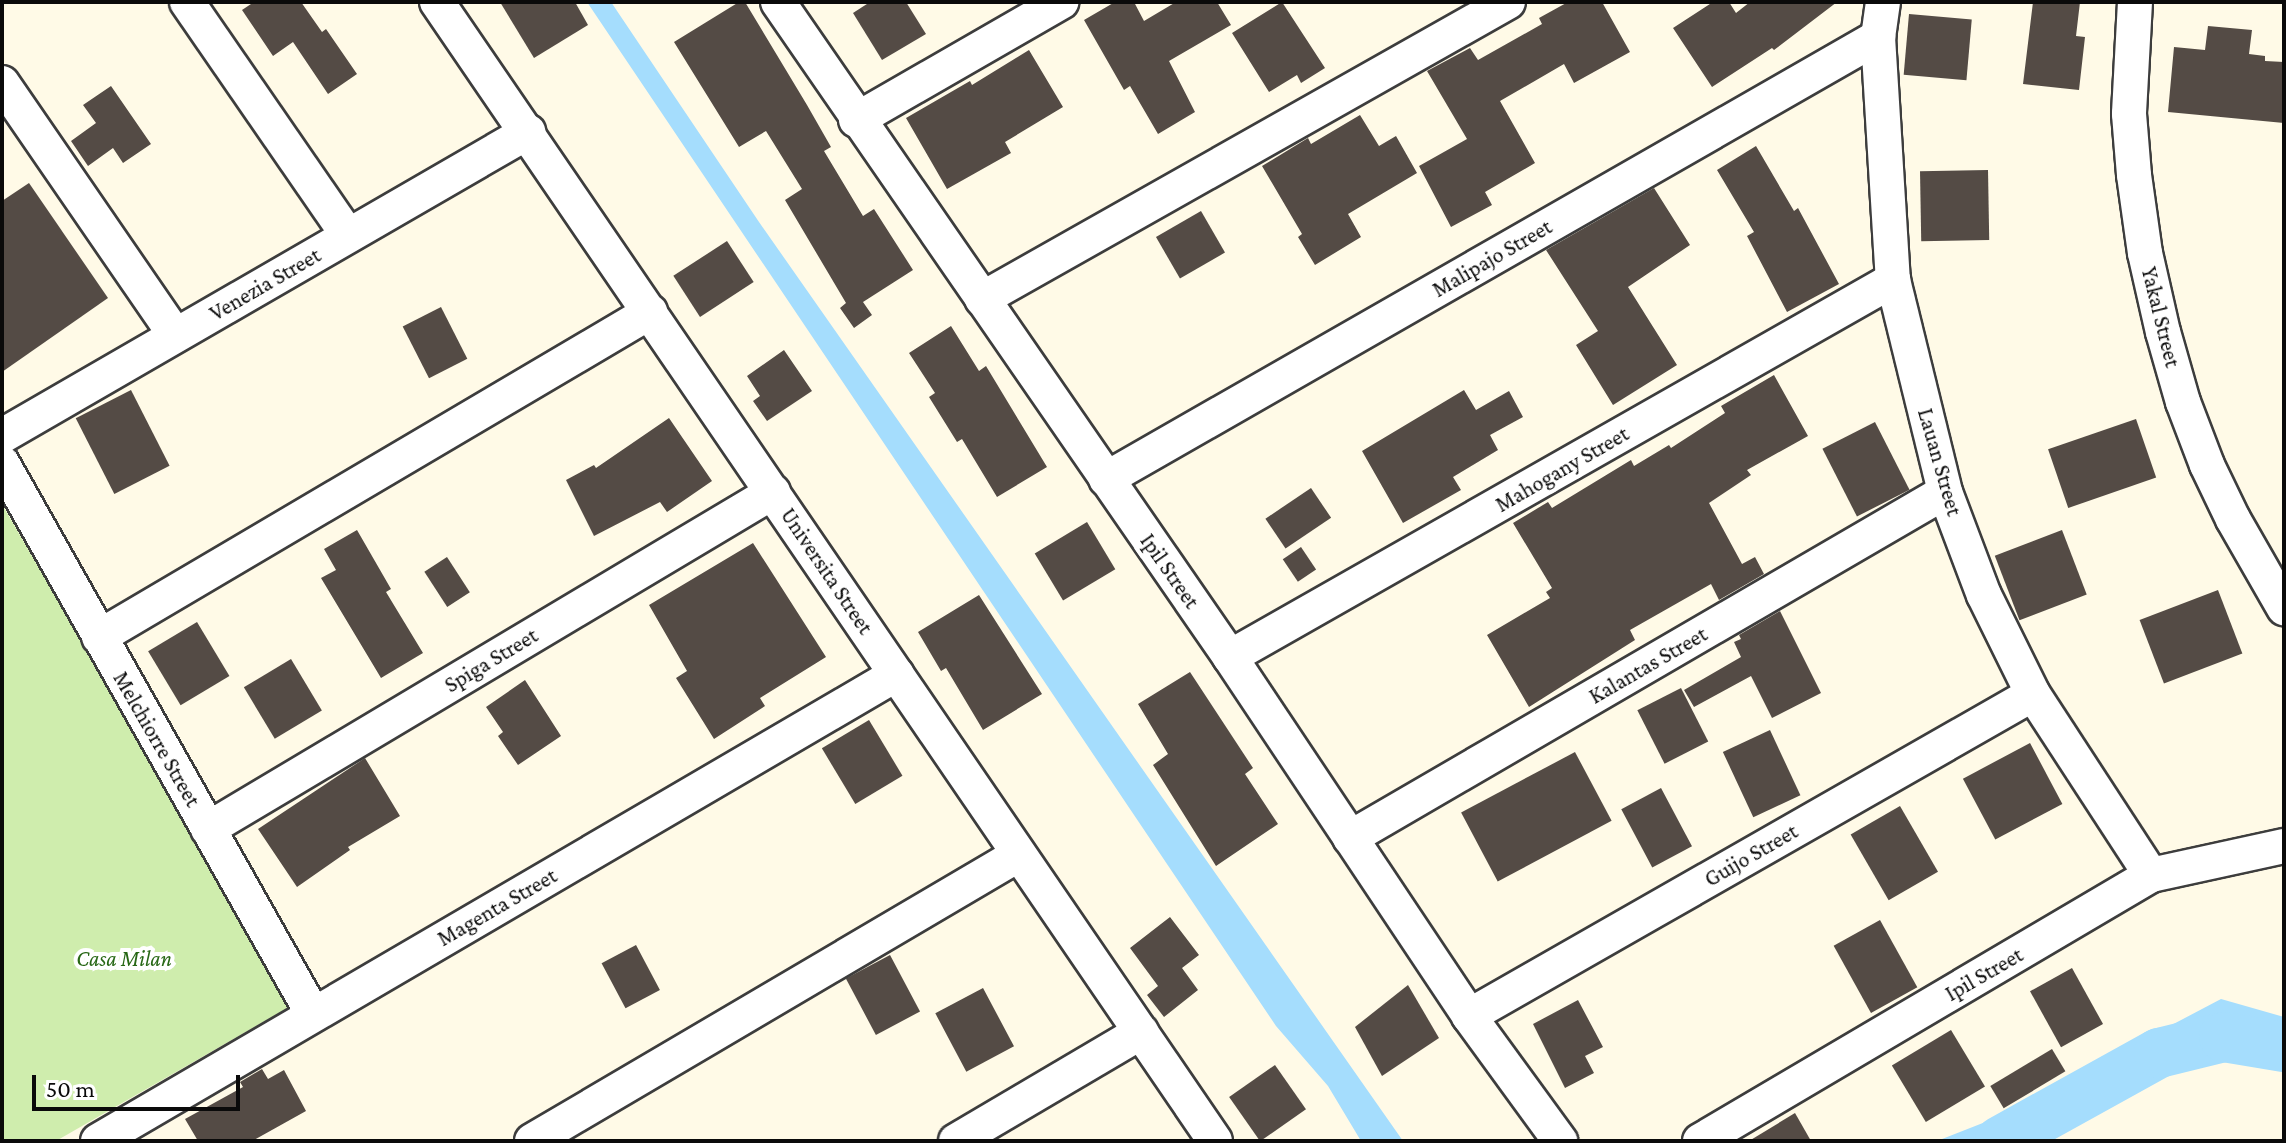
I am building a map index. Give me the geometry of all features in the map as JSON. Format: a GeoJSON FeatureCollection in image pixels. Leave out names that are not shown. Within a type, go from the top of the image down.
{"type":"FeatureCollection","features":[{"type":"Feature","properties":{"kind":"street"},"geometry":{"type":"LineString","coordinates":[[187,2],[348,235]]}},
{"type":"Feature","properties":{"kind":"street","name":"Universita Street"},"geometry":{"type":"LineString","coordinates":[[437,2],[1215,1141]]}},
{"type":"Feature","properties":{"kind":"street","name":"Ipil Street"},"geometry":{"type":"LineString","coordinates":[[778,2],[856,120],[1230,657],[1469,1016],[1560,1141]]}},
{"type":"Feature","properties":{"kind":"street"},"geometry":{"type":"LineString","coordinates":[[982,299],[1508,2]]}},
{"type":"Feature","properties":{"kind":"street","name":"Lauan Street"},"geometry":{"type":"LineString","coordinates":[[1883,2],[1878,37],[1893,280],[1945,492],[1984,595],[2033,694],[2151,875]]}},
{"type":"Feature","properties":{"kind":"street","name":"Yakal Street"},"geometry":{"type":"LineString","coordinates":[[2135,2],[2129,114],[2134,175],[2145,253],[2163,332],[2183,402],[2207,465],[2233,519],[2284,608]]}},
{"type":"Feature","properties":{"kind":"street"},"geometry":{"type":"LineString","coordinates":[[856,120],[1050,5]]}},
{"type":"Feature","properties":{"kind":"street","name":"Malipajo Street"},"geometry":{"type":"LineString","coordinates":[[1106,479],[1878,37]]}},
{"type":"Feature","properties":{"kind":"street"},"geometry":{"type":"LineString","coordinates":[[2,83],[175,335]]}},
{"type":"Feature","properties":{"kind":"street","name":"Venezia Street"},"geometry":{"type":"LineString","coordinates":[[2,436],[528,132]]}},
{"type":"Feature","properties":{"kind":"street","name":"Mahogany Street"},"geometry":{"type":"LineString","coordinates":[[1230,657],[1893,280]]}},
{"type":"Feature","properties":{"kind":"street"},"geometry":{"type":"LineString","coordinates":[[99,637],[650,312]]}},
{"type":"Feature","properties":{"kind":"street","name":"Melchiorre Street"},"geometry":{"type":"LineString","coordinates":[[2,463],[313,1014]]}},
{"type":"Feature","properties":{"kind":"street","name":"Spiga Street"},"geometry":{"type":"LineString","coordinates":[[208,829],[773,492]]}},
{"type":"Feature","properties":{"kind":"street","name":"Kalantas Street"},"geometry":{"type":"LineString","coordinates":[[1350,838],[1945,492]]}},
{"type":"Feature","properties":{"kind":"street","name":"Magenta Street"},"geometry":{"type":"LineString","coordinates":[[98,1141],[897,674]]}},
{"type":"Feature","properties":{"kind":"street","name":"Guijo Street"},"geometry":{"type":"LineString","coordinates":[[1469,1016],[2033,694]]}},
{"type":"Feature","properties":{"kind":"street","name":"Ipil Street"},"geometry":{"type":"LineString","coordinates":[[1700,1141],[2151,875],[2284,846]]}},
{"type":"Feature","properties":{"kind":"street"},"geometry":{"type":"LineString","coordinates":[[532,1141],[1018,855]]}},
{"type":"Feature","properties":{"kind":"street"},"geometry":{"type":"LineString","coordinates":[[956,1141],[1141,1032]]}},
{"type":"Feature","properties":{"kind":"green space","name":"Casa Milan"},"geometry":{"type":"Polygon","coordinates":[[[2,504],[291,1006],[56,1141],[2,1141],[2,504]]]}},
{"type":"Feature","properties":{"kind":"water"},"geometry":{"type":"Polygon","coordinates":[[[587,2],[611,2],[759,222],[1403,1141],[1361,1141],[1328,1086],[1276,1026],[587,2]]]}},
{"type":"Feature","properties":{"kind":"water"},"geometry":{"type":"Polygon","coordinates":[[[2221,999],[2284,1017],[2284,1059],[2201,1044],[2145,1054],[1995,1141],[1937,1141],[1993,1119],[2221,999]]]}},
{"type":"Feature","properties":{"kind":"building"},"geometry":{"type":"Polygon","coordinates":[[[254,2],[301,2],[322,32],[326,29],[357,74],[328,94],[293,42],[273,56],[242,10],[254,2]]]}},
{"type":"Feature","properties":{"kind":"building"},"geometry":{"type":"Polygon","coordinates":[[[500,2],[575,2],[588,25],[534,58],[500,2]]]}},
{"type":"Feature","properties":{"kind":"building"},"geometry":{"type":"Polygon","coordinates":[[[739,2],[745,2],[807,105],[831,147],[824,151],[863,216],[874,209],[913,270],[863,302],[872,315],[854,328],[840,308],[846,303],[785,200],[802,189],[766,131],[739,147],[674,42],[739,2]]]}},
{"type":"Feature","properties":{"kind":"building"},"geometry":{"type":"Polygon","coordinates":[[[870,2],[906,2],[926,34],[882,60],[853,13],[870,2]]]}},
{"type":"Feature","properties":{"kind":"building"},"geometry":{"type":"Polygon","coordinates":[[[1115,2],[1134,2],[1144,21],[1176,2],[1217,2],[1231,25],[1169,61],[1195,112],[1158,134],[1130,86],[1124,90],[1084,20],[1115,2]]]}},
{"type":"Feature","properties":{"kind":"building"},"geometry":{"type":"Polygon","coordinates":[[[1282,2],[1325,68],[1301,83],[1297,75],[1269,92],[1232,33],[1282,2]]]}},
{"type":"Feature","properties":{"kind":"building"},"geometry":{"type":"Polygon","coordinates":[[[1568,2],[1602,2],[1630,52],[1574,83],[1564,64],[1500,101],[1535,163],[1485,192],[1492,205],[1451,227],[1419,166],[1467,139],[1427,71],[1470,48],[1478,60],[1542,24],[1539,18],[1568,2]]]}},
{"type":"Feature","properties":{"kind":"building"},"geometry":{"type":"Polygon","coordinates":[[[1713,2],[1729,2],[1736,13],[1750,2],[1837,2],[1774,50],[1772,48],[1712,87],[1673,28],[1713,2]]]}},
{"type":"Feature","properties":{"kind":"building"},"geometry":{"type":"Polygon","coordinates":[[[2033,2],[2080,2],[2076,36],[2085,37],[2079,90],[2023,84],[2033,2]]]}},
{"type":"Feature","properties":{"kind":"building"},"geometry":{"type":"Polygon","coordinates":[[[1909,14],[1972,19],[1966,80],[1904,75],[1909,14]]]}},
{"type":"Feature","properties":{"kind":"building"},"geometry":{"type":"Polygon","coordinates":[[[2208,26],[2252,30],[2249,54],[2265,56],[2265,61],[2284,62],[2284,123],[2168,112],[2174,47],[2205,50],[2208,26]]]}},
{"type":"Feature","properties":{"kind":"building"},"geometry":{"type":"Polygon","coordinates":[[[1029,50],[1063,107],[1005,142],[1011,153],[947,189],[906,118],[970,81],[972,85],[1029,50]]]}},
{"type":"Feature","properties":{"kind":"building"},"geometry":{"type":"Polygon","coordinates":[[[111,86],[151,144],[123,163],[113,148],[88,166],[71,141],[96,123],[83,105],[111,86]]]}},
{"type":"Feature","properties":{"kind":"building"},"geometry":{"type":"Polygon","coordinates":[[[1360,115],[1379,146],[1396,136],[1417,173],[1348,214],[1361,237],[1315,265],[1298,237],[1302,234],[1262,166],[1308,138],[1311,144],[1360,115]]]}},
{"type":"Feature","properties":{"kind":"building"},"geometry":{"type":"Polygon","coordinates":[[[1756,146],[1794,211],[1798,208],[1839,284],[1787,312],[1747,236],[1754,232],[1717,170],[1756,146]]]}},
{"type":"Feature","properties":{"kind":"building"},"geometry":{"type":"Polygon","coordinates":[[[1988,170],[1989,240],[1921,241],[1920,171],[1988,170]]]}},
{"type":"Feature","properties":{"kind":"building"},"geometry":{"type":"Polygon","coordinates":[[[29,183],[108,298],[2,372],[2,201],[29,183]]]}},
{"type":"Feature","properties":{"kind":"building"},"geometry":{"type":"Polygon","coordinates":[[[1654,188],[1690,245],[1628,287],[1677,365],[1613,405],[1576,345],[1598,331],[1546,250],[1654,188]]]}},
{"type":"Feature","properties":{"kind":"building"},"geometry":{"type":"Polygon","coordinates":[[[1201,211],[1225,253],[1180,279],[1156,237],[1201,211]]]}},
{"type":"Feature","properties":{"kind":"building"},"geometry":{"type":"Polygon","coordinates":[[[727,241],[754,282],[700,317],[673,276],[727,241]]]}},
{"type":"Feature","properties":{"kind":"building"},"geometry":{"type":"Polygon","coordinates":[[[441,307],[467,359],[429,378],[403,327],[441,307]]]}},
{"type":"Feature","properties":{"kind":"building"},"geometry":{"type":"Polygon","coordinates":[[[951,326],[979,371],[986,366],[1047,467],[997,497],[962,439],[957,442],[929,397],[935,393],[909,353],[951,326]]]}},
{"type":"Feature","properties":{"kind":"building"},"geometry":{"type":"Polygon","coordinates":[[[784,350],[812,391],[767,421],[753,401],[760,396],[747,376],[784,350]]]}},
{"type":"Feature","properties":{"kind":"building"},"geometry":{"type":"Polygon","coordinates":[[[1774,375],[1808,436],[1747,470],[1751,475],[1709,503],[1742,564],[1755,557],[1764,574],[1719,600],[1711,584],[1630,630],[1635,640],[1529,707],[1487,635],[1550,598],[1546,592],[1552,588],[1513,523],[1548,502],[1552,508],[1631,460],[1634,466],[1669,445],[1671,448],[1725,413],[1721,406],[1774,375]]]}},
{"type":"Feature","properties":{"kind":"building"},"geometry":{"type":"Polygon","coordinates":[[[131,390],[170,466],[114,494],[76,418],[131,390]]]}},
{"type":"Feature","properties":{"kind":"building"},"geometry":{"type":"Polygon","coordinates":[[[1464,390],[1476,410],[1509,391],[1523,417],[1490,435],[1498,450],[1453,477],[1461,490],[1403,523],[1362,451],[1464,390]]]}},
{"type":"Feature","properties":{"kind":"building"},"geometry":{"type":"Polygon","coordinates":[[[669,418],[712,481],[667,512],[660,502],[594,536],[566,480],[594,465],[596,468],[669,418]]]}},
{"type":"Feature","properties":{"kind":"building"},"geometry":{"type":"Polygon","coordinates":[[[2136,419],[2156,478],[2068,508],[2048,449],[2136,419]]]}},
{"type":"Feature","properties":{"kind":"building"},"geometry":{"type":"Polygon","coordinates":[[[1875,422],[1910,490],[1857,517],[1822,449],[1875,422]]]}},
{"type":"Feature","properties":{"kind":"building"},"geometry":{"type":"Polygon","coordinates":[[[1311,488],[1331,518],[1286,549],[1265,519],[1311,488]]]}},
{"type":"Feature","properties":{"kind":"building"},"geometry":{"type":"Polygon","coordinates":[[[1087,522],[1115,569],[1063,601],[1035,553],[1087,522]]]}},
{"type":"Feature","properties":{"kind":"building"},"geometry":{"type":"Polygon","coordinates":[[[357,530],[391,589],[386,592],[423,653],[381,678],[321,578],[336,570],[324,549],[357,530]]]}},
{"type":"Feature","properties":{"kind":"building"},"geometry":{"type":"Polygon","coordinates":[[[2062,530],[2087,594],[2020,620],[1995,556],[2062,530]]]}},
{"type":"Feature","properties":{"kind":"building"},"geometry":{"type":"Polygon","coordinates":[[[753,543],[826,657],[760,698],[765,706],[714,739],[676,678],[687,671],[649,605],[753,543]]]}},
{"type":"Feature","properties":{"kind":"building"},"geometry":{"type":"Polygon","coordinates":[[[1301,547],[1316,569],[1298,582],[1283,559],[1301,547]]]}},
{"type":"Feature","properties":{"kind":"building"},"geometry":{"type":"Polygon","coordinates":[[[447,557],[470,592],[447,607],[424,572],[447,557]]]}},
{"type":"Feature","properties":{"kind":"building"},"geometry":{"type":"Polygon","coordinates":[[[2218,590],[2242,653],[2164,684],[2140,620],[2218,590]]]}},
{"type":"Feature","properties":{"kind":"building"},"geometry":{"type":"Polygon","coordinates":[[[979,595],[1042,694],[983,730],[946,668],[941,671],[918,632],[979,595]]]}},
{"type":"Feature","properties":{"kind":"building"},"geometry":{"type":"Polygon","coordinates":[[[1780,611],[1821,693],[1772,718],[1751,676],[1694,707],[1684,690],[1741,657],[1734,642],[1741,639],[1739,635],[1780,611]]]}},
{"type":"Feature","properties":{"kind":"building"},"geometry":{"type":"Polygon","coordinates":[[[197,622],[229,676],[181,705],[148,651],[197,622]]]}},
{"type":"Feature","properties":{"kind":"building"},"geometry":{"type":"Polygon","coordinates":[[[291,659],[322,710],[275,739],[244,687],[291,659]]]}},
{"type":"Feature","properties":{"kind":"building"},"geometry":{"type":"Polygon","coordinates":[[[1190,672],[1253,768],[1245,774],[1278,824],[1216,866],[1153,765],[1168,754],[1138,704],[1190,672]]]}},
{"type":"Feature","properties":{"kind":"building"},"geometry":{"type":"Polygon","coordinates":[[[525,680],[561,736],[518,765],[498,736],[503,732],[486,707],[525,680]]]}},
{"type":"Feature","properties":{"kind":"building"},"geometry":{"type":"Polygon","coordinates":[[[1681,688],[1708,741],[1665,764],[1637,710],[1681,688]]]}},
{"type":"Feature","properties":{"kind":"building"},"geometry":{"type":"Polygon","coordinates":[[[869,720],[902,776],[855,804],[822,748],[869,720]]]}},
{"type":"Feature","properties":{"kind":"building"},"geometry":{"type":"Polygon","coordinates":[[[1770,730],[1800,795],[1753,817],[1723,752],[1770,730]]]}},
{"type":"Feature","properties":{"kind":"building"},"geometry":{"type":"Polygon","coordinates":[[[2030,743],[2062,804],[1995,840],[1963,779],[2030,743]]]}},
{"type":"Feature","properties":{"kind":"building"},"geometry":{"type":"Polygon","coordinates":[[[1575,752],[1612,821],[1498,881],[1461,813],[1575,752]]]}},
{"type":"Feature","properties":{"kind":"building"},"geometry":{"type":"Polygon","coordinates":[[[365,758],[400,816],[348,847],[350,850],[297,887],[258,829],[365,758]]]}},
{"type":"Feature","properties":{"kind":"building"},"geometry":{"type":"Polygon","coordinates":[[[1661,788],[1692,846],[1652,867],[1621,809],[1661,788]]]}},
{"type":"Feature","properties":{"kind":"building"},"geometry":{"type":"Polygon","coordinates":[[[1900,806],[1938,872],[1889,900],[1851,834],[1900,806]]]}},
{"type":"Feature","properties":{"kind":"building"},"geometry":{"type":"Polygon","coordinates":[[[1170,917],[1199,955],[1182,968],[1198,990],[1164,1017],[1147,995],[1158,986],[1130,948],[1170,917]]]}},
{"type":"Feature","properties":{"kind":"building"},"geometry":{"type":"Polygon","coordinates":[[[1880,920],[1917,987],[1871,1013],[1834,946],[1880,920]]]}},
{"type":"Feature","properties":{"kind":"building"},"geometry":{"type":"Polygon","coordinates":[[[636,945],[660,990],[626,1008],[602,963],[636,945]]]}},
{"type":"Feature","properties":{"kind":"building"},"geometry":{"type":"Polygon","coordinates":[[[890,955],[920,1012],[876,1035],[846,978],[890,955]]]}},
{"type":"Feature","properties":{"kind":"building"},"geometry":{"type":"Polygon","coordinates":[[[2072,968],[2103,1024],[2061,1047],[2030,991],[2072,968]]]}},
{"type":"Feature","properties":{"kind":"building"},"geometry":{"type":"Polygon","coordinates":[[[1408,985],[1439,1038],[1382,1076],[1355,1027],[1408,985]]]}},
{"type":"Feature","properties":{"kind":"building"},"geometry":{"type":"Polygon","coordinates":[[[983,988],[1014,1046],[966,1072],[935,1013],[983,988]]]}},
{"type":"Feature","properties":{"kind":"building"},"geometry":{"type":"Polygon","coordinates":[[[1578,1000],[1603,1047],[1585,1056],[1594,1073],[1565,1088],[1533,1024],[1578,1000]]]}},
{"type":"Feature","properties":{"kind":"building"},"geometry":{"type":"Polygon","coordinates":[[[1951,1030],[1985,1087],[1926,1122],[1892,1066],[1951,1030]]]}},
{"type":"Feature","properties":{"kind":"building"},"geometry":{"type":"Polygon","coordinates":[[[2052,1049],[2065,1071],[2004,1108],[1990,1086],[2052,1049]]]}},
{"type":"Feature","properties":{"kind":"building"},"geometry":{"type":"Polygon","coordinates":[[[1275,1065],[1306,1109],[1260,1141],[1229,1097],[1275,1065]]]}},
{"type":"Feature","properties":{"kind":"building"},"geometry":{"type":"Polygon","coordinates":[[[262,1069],[268,1079],[284,1070],[306,1111],[252,1141],[198,1141],[185,1119],[243,1087],[240,1082],[262,1069]]]}},
{"type":"Feature","properties":{"kind":"building"},"geometry":{"type":"Polygon","coordinates":[[[1795,1113],[1811,1141],[1749,1141],[1795,1113]]]}},
{"type":"Feature","properties":{"kind":"waterway"},"geometry":{"type":"LineString","coordinates":[[2000,1141],[2159,1053],[2224,1037],[2284,1047]]}}]}
